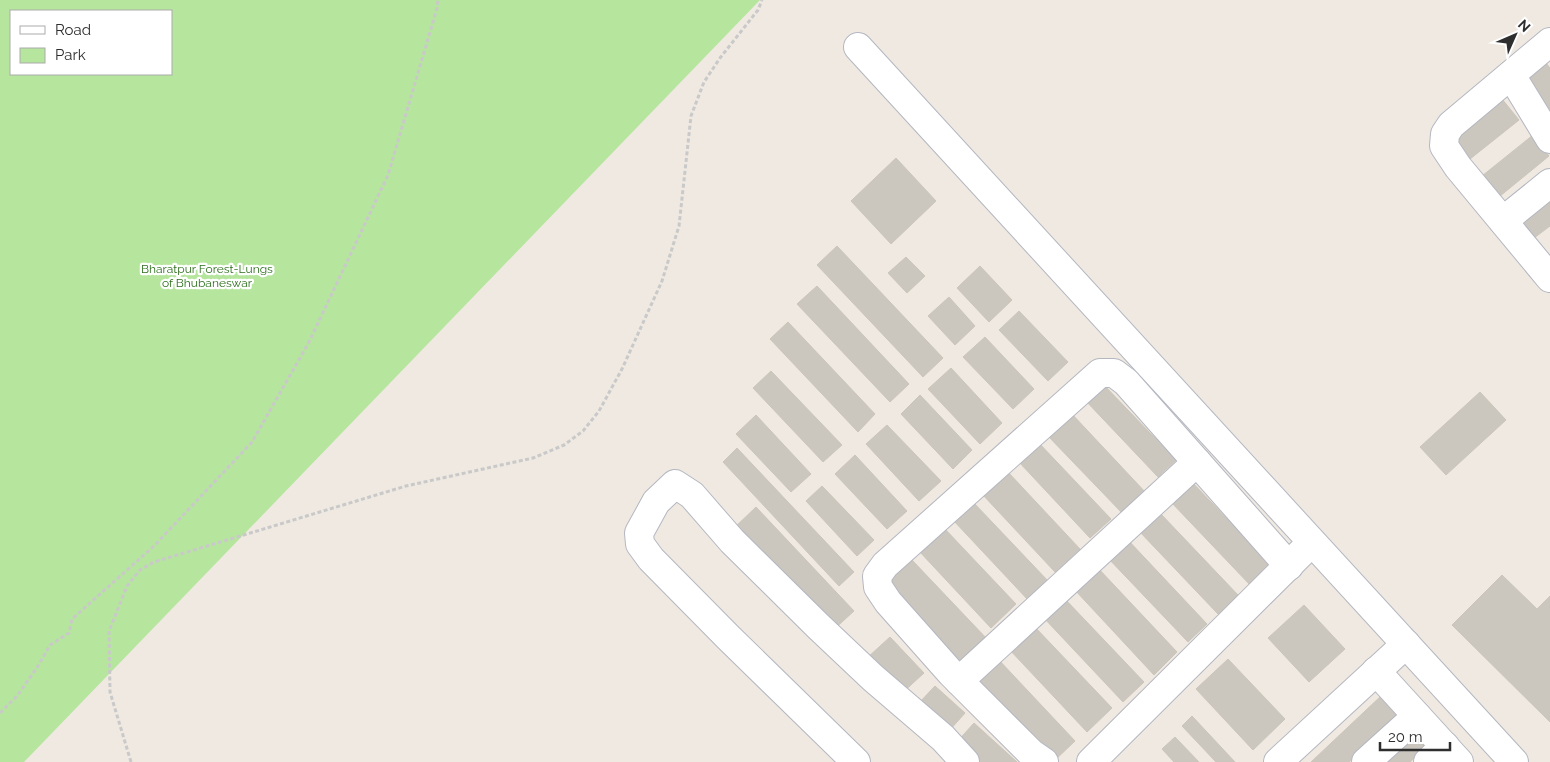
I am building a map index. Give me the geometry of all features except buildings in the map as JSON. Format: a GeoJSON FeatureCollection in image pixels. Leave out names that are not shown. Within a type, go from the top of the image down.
{"type":"FeatureCollection","features":[{"type":"Feature","properties":{"kind":"street"},"geometry":{"type":"LineString","coordinates":[[1550,42],[1451,125],[1444,134],[1444,146],[1458,167],[1550,278]]}},
{"type":"Feature","properties":{"kind":"street"},"geometry":{"type":"LineString","coordinates":[[858,47],[1514,762]]}},
{"type":"Feature","properties":{"kind":"street"},"geometry":{"type":"LineString","coordinates":[[1510,75],[1550,138]]}},
{"type":"Feature","properties":{"kind":"street"},"geometry":{"type":"LineString","coordinates":[[1503,221],[1550,183]]}},
{"type":"Feature","properties":{"kind":"street"},"geometry":{"type":"LineString","coordinates":[[1044,762],[1030,753],[959,681],[888,602],[878,588],[877,576],[885,565],[1100,373],[1114,373],[1126,382],[1289,566]]}},
{"type":"Feature","properties":{"kind":"street"},"geometry":{"type":"LineString","coordinates":[[959,681],[1197,462]]}},
{"type":"Feature","properties":{"kind":"street"},"geometry":{"type":"LineString","coordinates":[[856,762],[728,638],[651,559],[640,544],[639,533],[656,502],[675,484],[692,495],[732,541],[818,626],[873,678],[943,738],[965,762]]}},
{"type":"Feature","properties":{"kind":"street"},"geometry":{"type":"LineString","coordinates":[[1091,762],[1312,542]]}},
{"type":"Feature","properties":{"kind":"street"},"geometry":{"type":"LineString","coordinates":[[1278,762],[1406,644]]}},
{"type":"Feature","properties":{"kind":"street"},"geometry":{"type":"LineString","coordinates":[[1376,672],[1417,716],[1444,757]]}},
{"type":"Feature","properties":{"kind":"street"},"geometry":{"type":"LineString","coordinates":[[1366,762],[1417,716]]}},
{"type":"Feature","properties":{"kind":"path"},"geometry":{"type":"LineString","coordinates":[[0,713],[17,696],[50,645],[69,633],[72,619],[154,546],[252,442],[309,342],[388,175],[438,0]]}},
{"type":"Feature","properties":{"kind":"path"},"geometry":{"type":"LineString","coordinates":[[131,762],[110,692],[109,631],[126,586],[140,570],[154,562],[406,486],[533,458],[564,445],[583,431],[599,411],[622,369],[662,281],[679,226],[691,116],[704,82],[720,58],[758,10],[762,0]]}},
{"type":"Feature","properties":{"kind":"green space","name":"Bharatpur Forest-Lungs of Bhubaneswar"},"geometry":{"type":"Polygon","coordinates":[[[0,0],[760,0],[24,762],[0,762],[0,0]]]}}]}
